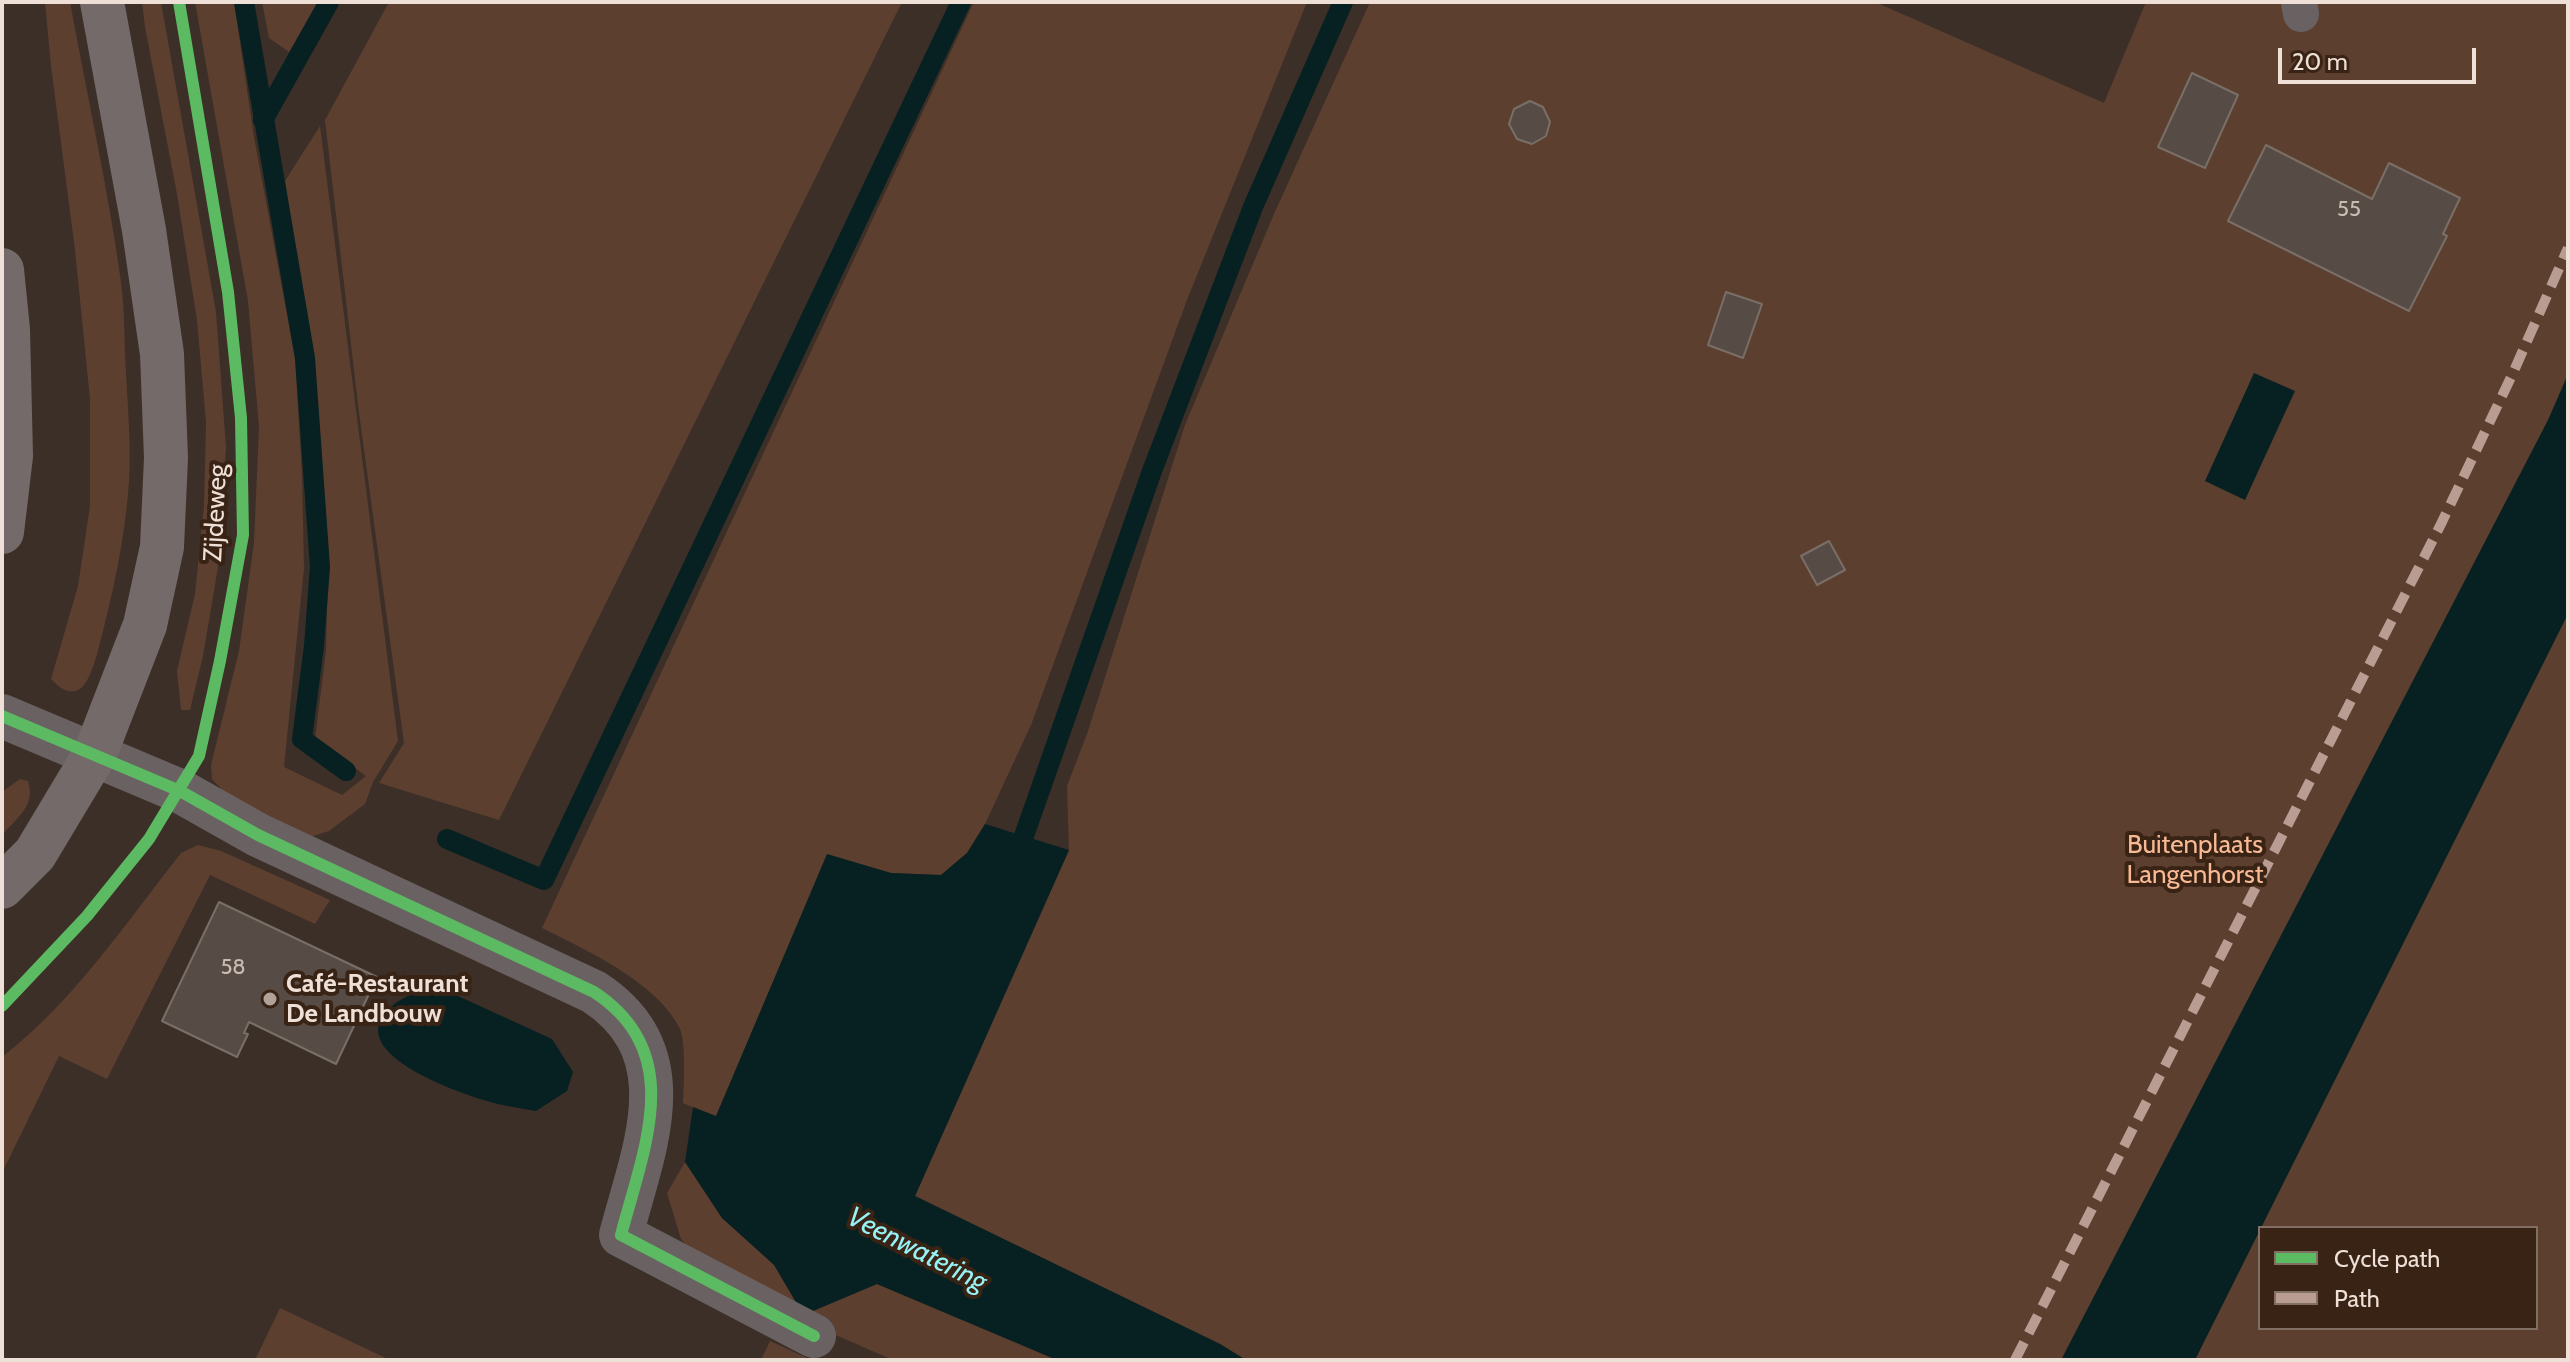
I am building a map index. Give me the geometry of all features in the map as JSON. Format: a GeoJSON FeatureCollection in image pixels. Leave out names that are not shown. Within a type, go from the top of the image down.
{"type":"FeatureCollection","features":[{"type":"Feature","properties":{"kind":"main road","name":"Zijdeweg"},"geometry":{"type":"LineString","coordinates":[[2,887],[35,854],[95,754],[145,625],[162,547],[166,458],[162,354],[144,230],[102,2]]}},
{"type":"Feature","properties":{"kind":"main road"},"geometry":{"type":"LineString","coordinates":[[2,270],[8,330],[11,456],[2,532]]}},
{"type":"Feature","properties":{"kind":"street"},"geometry":{"type":"LineString","coordinates":[[2,716],[180,791],[258,835],[610,1002],[638,1034],[647,1056],[651,1080],[650,1124],[621,1235],[814,1336]]}},
{"type":"Feature","properties":{"kind":"green space"},"geometry":{"type":"Polygon","coordinates":[[[45,2],[70,2],[121,282],[129,428],[127,504],[113,590],[91,673],[76,691],[61,688],[51,679],[78,586],[90,506],[90,399],[45,2]]]}},
{"type":"Feature","properties":{"kind":"green space"},"geometry":{"type":"Polygon","coordinates":[[[142,2],[161,2],[216,312],[226,447],[218,567],[190,710],[181,710],[177,671],[195,594],[204,506],[206,422],[197,320],[142,2]]]}},
{"type":"Feature","properties":{"kind":"green space"},"geometry":{"type":"Polygon","coordinates":[[[195,2],[234,2],[254,137],[295,358],[304,568],[284,767],[342,795],[366,776],[315,739],[326,651],[328,568],[314,362],[285,181],[320,126],[398,741],[373,782],[365,804],[329,831],[310,837],[235,803],[212,779],[211,765],[239,651],[254,543],[259,427],[248,301],[195,2]]]}},
{"type":"Feature","properties":{"kind":"green space"},"geometry":{"type":"Polygon","coordinates":[[[262,2],[318,2],[289,52],[269,38],[262,2]]]}},
{"type":"Feature","properties":{"kind":"green space"},"geometry":{"type":"Polygon","coordinates":[[[389,2],[902,2],[499,820],[379,783],[404,743],[359,413],[325,120],[389,2]]]}},
{"type":"Feature","properties":{"kind":"green space"},"geometry":{"type":"Polygon","coordinates":[[[974,2],[1307,2],[1187,300],[1031,725],[985,824],[967,853],[941,875],[891,873],[827,855],[716,1117],[683,1103],[682,1036],[669,1012],[655,996],[619,969],[542,928],[974,2]]]}},
{"type":"Feature","properties":{"kind":"green space","name":"Buitenplaats Langenhorst"},"geometry":{"type":"Polygon","coordinates":[[[1370,2],[1875,2],[2104,103],[2146,2],[2568,2],[2568,1360],[1246,1360],[1220,1344],[915,1196],[1069,850],[1067,786],[1087,734],[1185,425],[1274,214],[1370,2]]]}},
{"type":"Feature","properties":{"kind":"green space"},"geometry":{"type":"Polygon","coordinates":[[[20,779],[28,781],[28,804],[2,835],[2,792],[20,779]]]}},
{"type":"Feature","properties":{"kind":"green space"},"geometry":{"type":"Polygon","coordinates":[[[198,845],[221,851],[330,900],[315,924],[210,875],[107,1079],[59,1056],[2,1173],[2,1057],[76,987],[181,853],[198,845]]]}},
{"type":"Feature","properties":{"kind":"green space"},"geometry":{"type":"Polygon","coordinates":[[[685,1162],[722,1218],[775,1265],[797,1303],[812,1311],[877,1284],[1057,1360],[893,1360],[792,1316],[697,1257],[681,1239],[667,1193],[685,1162]]]}},
{"type":"Feature","properties":{"kind":"green space"},"geometry":{"type":"Polygon","coordinates":[[[280,1308],[390,1360],[255,1360],[280,1308]]]}},
{"type":"Feature","properties":{"kind":"green space"},"geometry":{"type":"Polygon","coordinates":[[[770,1341],[811,1360],[761,1360],[770,1341]]]}},
{"type":"Feature","properties":{"kind":"water"},"geometry":{"type":"Polygon","coordinates":[[[2254,373],[2295,391],[2245,500],[2205,481],[2254,373]]]}},
{"type":"Feature","properties":{"kind":"water"},"geometry":{"type":"Polygon","coordinates":[[[2568,374],[2568,614],[2262,1226],[2258,1226],[2258,1234],[2195,1360],[2061,1360],[2548,420],[2568,374]]]}},
{"type":"Feature","properties":{"kind":"water","name":"Veenwatering"},"geometry":{"type":"Polygon","coordinates":[[[985,824],[1069,850],[915,1196],[1220,1344],[1246,1360],[1057,1360],[877,1284],[813,1311],[797,1304],[774,1265],[722,1218],[685,1162],[693,1107],[716,1116],[827,854],[891,873],[941,875],[967,853],[985,824]]]}},
{"type":"Feature","properties":{"kind":"water"},"geometry":{"type":"Polygon","coordinates":[[[436,986],[552,1039],[573,1072],[567,1091],[536,1111],[505,1106],[429,1079],[390,1053],[380,1039],[379,1023],[397,1002],[436,986]]]}},
{"type":"Feature","properties":{"kind":"building"},"geometry":{"type":"Polygon","coordinates":[[[2192,73],[2238,95],[2205,168],[2158,147],[2192,73]]]}},
{"type":"Feature","properties":{"kind":"building"},"geometry":{"type":"Polygon","coordinates":[[[1530,101],[1543,107],[1550,122],[1546,136],[1532,144],[1517,139],[1509,124],[1514,109],[1530,101]]]}},
{"type":"Feature","properties":{"kind":"building"},"geometry":{"type":"Polygon","coordinates":[[[2266,145],[2372,199],[2389,163],[2460,198],[2443,234],[2447,236],[2409,311],[2228,221],[2266,145]]]}},
{"type":"Feature","properties":{"kind":"building"},"geometry":{"type":"Polygon","coordinates":[[[1726,292],[1762,304],[1743,358],[1708,345],[1726,292]]]}},
{"type":"Feature","properties":{"kind":"building"},"geometry":{"type":"Polygon","coordinates":[[[1829,541],[1845,570],[1817,585],[1801,556],[1829,541]]]}},
{"type":"Feature","properties":{"kind":"building","name":"Café-Restaurant De Landbouw"},"geometry":{"type":"Polygon","coordinates":[[[219,902],[377,977],[336,1064],[249,1022],[244,1033],[248,1034],[237,1057],[162,1021],[219,902]]]}},
{"type":"Feature","properties":{"kind":"waterway"},"geometry":{"type":"LineString","coordinates":[[244,2],[305,358],[320,567],[302,739],[346,771]]}},
{"type":"Feature","properties":{"kind":"waterway"},"geometry":{"type":"LineString","coordinates":[[263,120],[329,2]]}},
{"type":"Feature","properties":{"kind":"waterway"},"geometry":{"type":"LineString","coordinates":[[447,839],[544,880],[961,2]]}},
{"type":"Feature","properties":{"kind":"waterway"},"geometry":{"type":"LineString","coordinates":[[1024,836],[1152,471],[1253,207],[1343,2]]}},
{"type":"Feature","properties":{"kind":"marked path"},"geometry":{"type":"LineString","coordinates":[[2015,1360],[2441,524],[2568,248]]}},
{"type":"Feature","properties":{"kind":"cycle path"},"geometry":{"type":"LineString","coordinates":[[2,1006],[87,916],[149,839],[199,756],[243,535],[241,418],[228,292],[179,2]]}},
{"type":"Feature","properties":{"kind":"cycle path"},"geometry":{"type":"LineString","coordinates":[[2,716],[180,791],[258,835],[594,992],[623,1016],[641,1043],[649,1072],[651,1103],[647,1136],[621,1235],[814,1336]]}},
{"type":"Feature","properties":{"kind":"place","name":"Café-Restaurant De Landbouw"},"geometry":{"type":"Point","coordinates":[270,999]}}]}
